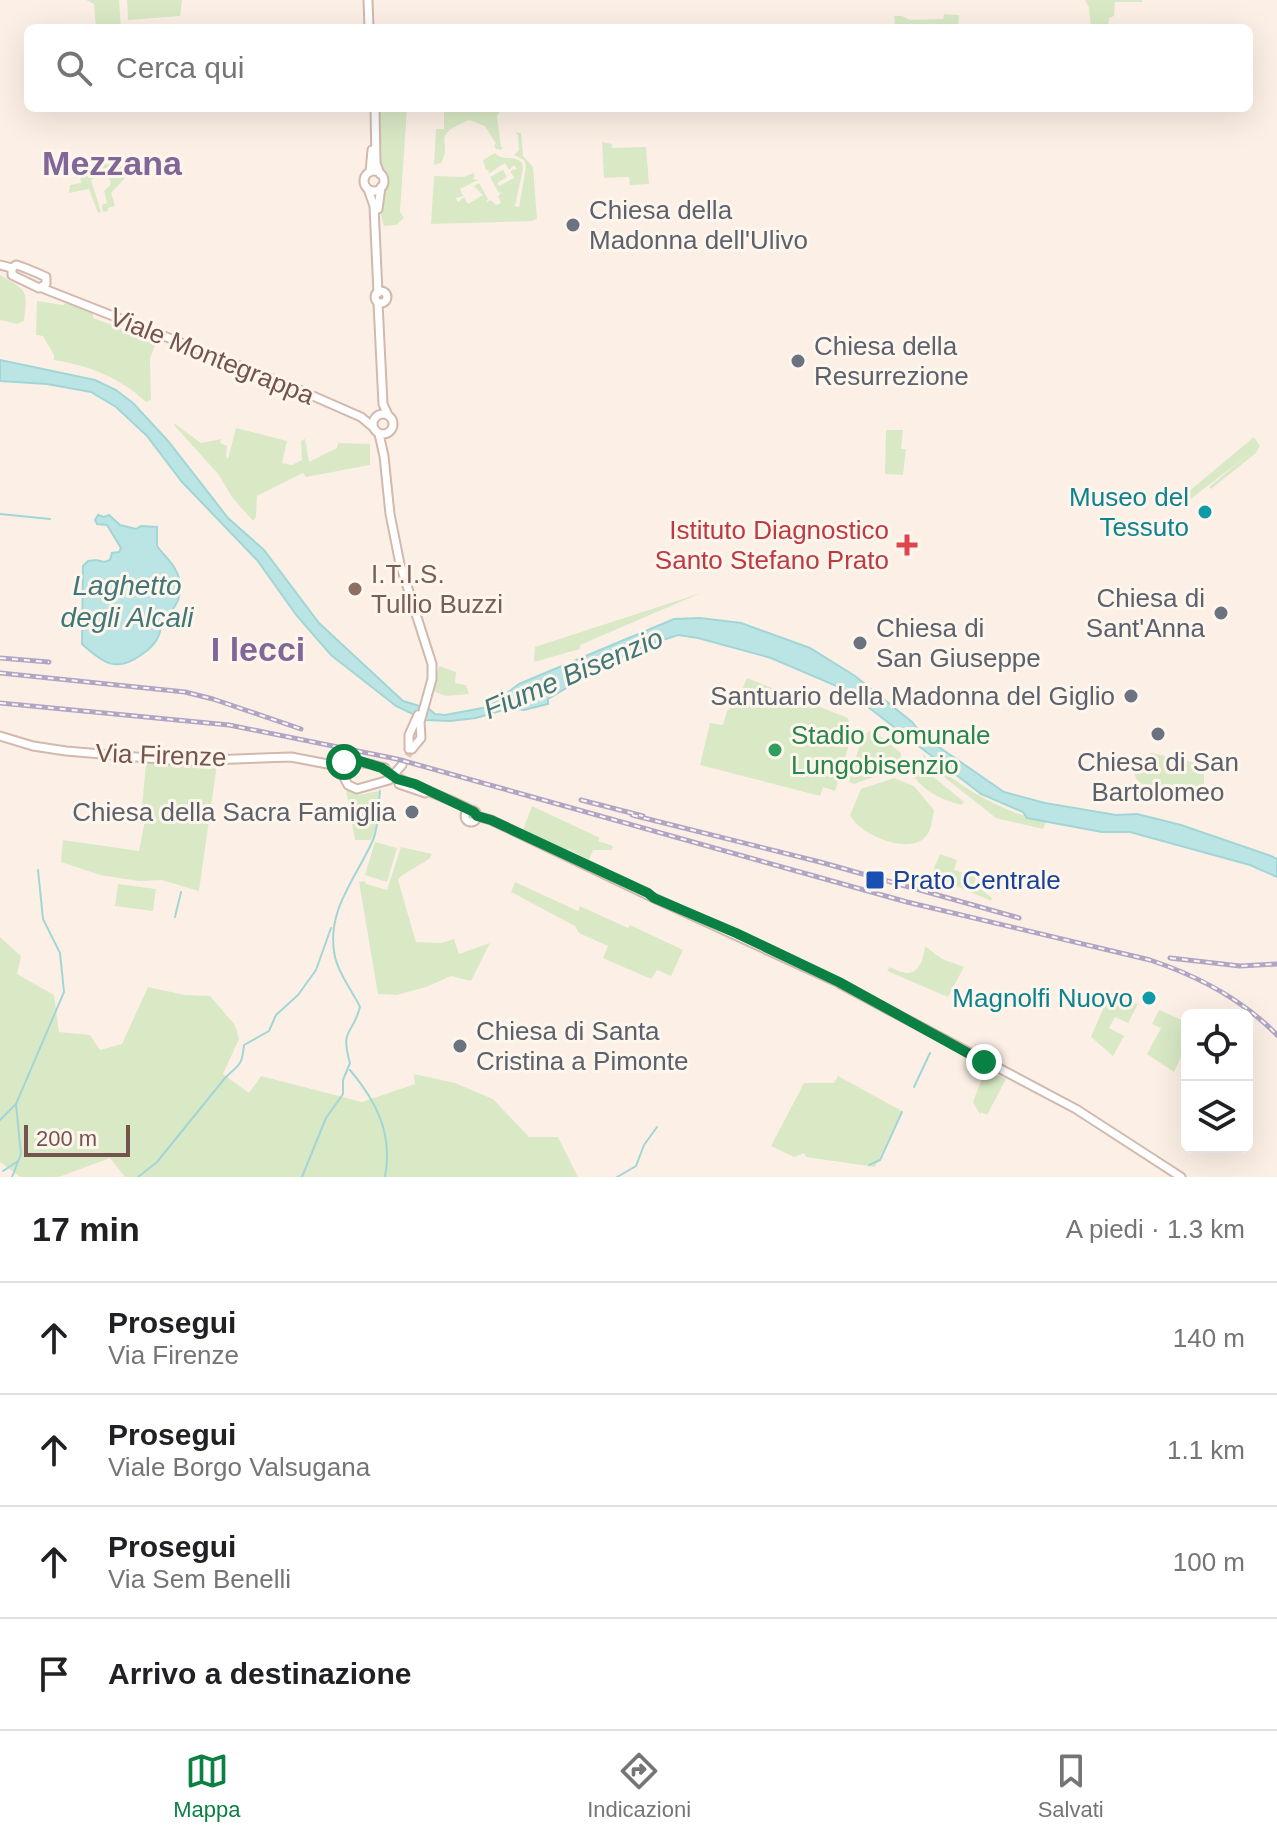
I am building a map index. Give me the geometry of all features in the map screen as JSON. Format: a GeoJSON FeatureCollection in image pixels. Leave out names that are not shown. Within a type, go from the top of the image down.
{"type":"FeatureCollection","features":[{"type":"Feature","properties":{"kind":"main road"},"geometry":{"type":"LineString","coordinates":[[367,0],[368,24]]}},
{"type":"Feature","properties":{"kind":"main road"},"geometry":{"type":"LineString","coordinates":[[373,112],[370,172],[364,179],[374,206],[380,292]]}},
{"type":"Feature","properties":{"kind":"main road"},"geometry":{"type":"LineString","coordinates":[[373,112],[376,163],[384,180],[378,203],[380,292],[375,298],[381,302],[383,404],[376,431]]}},
{"type":"Feature","properties":{"kind":"main road"},"geometry":{"type":"LineString","coordinates":[[370,172],[380,174]]}},
{"type":"Feature","properties":{"kind":"main road"},"geometry":{"type":"LineString","coordinates":[[368,189],[381,187]]}},
{"type":"Feature","properties":{"kind":"main road"},"geometry":{"type":"LineString","coordinates":[[0,266],[44,286],[46,277],[29,272],[21,265],[16,265],[12,271]]}},
{"type":"Feature","properties":{"kind":"main road","name":"Viale Montegrappa"},"geometry":{"type":"LineString","coordinates":[[44,286],[361,417]]}},
{"type":"Feature","properties":{"kind":"main road"},"geometry":{"type":"LineString","coordinates":[[361,417],[381,416],[393,422],[384,456]]}},
{"type":"Feature","properties":{"kind":"main road"},"geometry":{"type":"LineString","coordinates":[[361,417],[376,431],[384,456],[390,514],[400,564],[429,652],[432,671],[417,725],[408,737],[411,749],[421,738],[417,725]]}},
{"type":"Feature","properties":{"kind":"main road"},"geometry":{"type":"LineString","coordinates":[[376,431],[389,433]]}},
{"type":"Feature","properties":{"kind":"main road","name":"Via Firenze"},"geometry":{"type":"LineString","coordinates":[[0,736],[47,749],[183,761],[291,757],[324,762],[363,762]]}},
{"type":"Feature","properties":{"kind":"main road"},"geometry":{"type":"LineString","coordinates":[[324,762],[338,766],[348,785],[357,789],[391,778],[415,784]]}},
{"type":"Feature","properties":{"kind":"main road"},"geometry":{"type":"LineString","coordinates":[[344,776],[350,765],[363,762],[394,769],[401,764]]}},
{"type":"Feature","properties":{"kind":"main road"},"geometry":{"type":"LineString","coordinates":[[391,778],[401,764]]}},
{"type":"Feature","properties":{"kind":"main road"},"geometry":{"type":"LineString","coordinates":[[401,764],[403,773],[415,784],[472,815]]}},
{"type":"Feature","properties":{"kind":"main road"},"geometry":{"type":"LineString","coordinates":[[382,768],[391,778],[472,815],[489,819],[825,977],[1063,1104],[1181,1177]]}},
{"type":"Feature","properties":{"kind":"green space"},"geometry":{"type":"Polygon","coordinates":[[[86,0],[119,0],[121,24],[96,24],[94,4],[86,0]]]}},
{"type":"Feature","properties":{"kind":"green space"},"geometry":{"type":"Polygon","coordinates":[[[127,0],[182,0],[180,16],[128,20],[127,0]]]}},
{"type":"Feature","properties":{"kind":"green space"},"geometry":{"type":"Polygon","coordinates":[[[1085,0],[1142,0],[1115,2],[1114,16],[1109,18],[1108,24],[1091,24],[1085,0]]]}},
{"type":"Feature","properties":{"kind":"green space"},"geometry":{"type":"Polygon","coordinates":[[[944,14],[959,15],[958,24],[894,24],[894,16],[910,20],[943,19],[944,14]]]}},
{"type":"Feature","properties":{"kind":"green space"},"geometry":{"type":"Polygon","coordinates":[[[377,112],[407,112],[400,212],[404,218],[396,225],[384,226],[381,205],[389,176],[379,162],[377,112]]]}},
{"type":"Feature","properties":{"kind":"green space"},"geometry":{"type":"Polygon","coordinates":[[[444,112],[500,112],[497,116],[503,147],[496,149],[485,126],[469,120],[449,131],[444,139],[441,163],[434,165],[436,129],[444,129],[444,112]]]}},
{"type":"Feature","properties":{"kind":"green space"},"geometry":{"type":"Polygon","coordinates":[[[515,132],[521,133],[523,156],[533,167],[537,219],[431,224],[434,176],[464,177],[473,173],[473,179],[478,180],[460,189],[463,196],[456,198],[458,202],[464,197],[468,204],[483,195],[474,186],[479,183],[488,199],[486,202],[501,203],[498,196],[502,192],[499,193],[490,177],[503,170],[507,177],[497,183],[499,186],[514,178],[510,171],[517,169],[514,165],[509,170],[505,163],[488,174],[483,160],[495,153],[522,163],[515,206],[519,207],[526,167],[524,160],[514,155],[519,150],[515,132]]]}},
{"type":"Feature","properties":{"kind":"green space"},"geometry":{"type":"Polygon","coordinates":[[[602,142],[612,144],[612,148],[646,147],[649,184],[630,185],[629,177],[604,178],[602,142]]]}},
{"type":"Feature","properties":{"kind":"green space"},"geometry":{"type":"Polygon","coordinates":[[[84,157],[85,164],[90,164],[92,169],[120,160],[125,178],[111,193],[115,206],[108,208],[108,211],[103,212],[102,205],[107,203],[104,191],[111,184],[109,178],[118,175],[116,165],[92,172],[94,179],[91,180],[101,212],[98,213],[89,189],[69,193],[70,185],[81,183],[80,177],[75,178],[74,170],[67,170],[67,161],[84,157]]]}},
{"type":"Feature","properties":{"kind":"green space"},"geometry":{"type":"Polygon","coordinates":[[[0,275],[24,292],[24,321],[17,324],[0,320],[0,275]]]}},
{"type":"Feature","properties":{"kind":"green space"},"geometry":{"type":"Polygon","coordinates":[[[37,301],[63,305],[67,302],[93,312],[93,318],[142,336],[143,341],[151,340],[153,336],[158,339],[150,358],[151,400],[146,402],[103,374],[54,360],[43,336],[36,335],[37,301]]]}},
{"type":"Feature","properties":{"kind":"green space"},"geometry":{"type":"Polygon","coordinates":[[[175,424],[201,443],[221,439],[220,443],[227,446],[228,459],[236,428],[287,441],[282,463],[292,465],[302,460],[301,441],[305,439],[309,462],[337,448],[338,443],[370,444],[370,465],[306,477],[303,473],[257,496],[253,521],[175,424]]]}},
{"type":"Feature","properties":{"kind":"green space"},"geometry":{"type":"Polygon","coordinates":[[[886,430],[903,430],[901,449],[906,449],[903,475],[885,474],[886,430]]]}},
{"type":"Feature","properties":{"kind":"green space"},"geometry":{"type":"Polygon","coordinates":[[[1254,437],[1260,446],[1256,453],[1211,489],[1209,487],[1248,455],[1188,501],[1182,493],[1188,492],[1254,437]]]}},
{"type":"Feature","properties":{"kind":"green space"},"geometry":{"type":"Polygon","coordinates":[[[701,593],[580,645],[580,649],[534,662],[535,647],[701,593]]]}},
{"type":"Feature","properties":{"kind":"green space"},"geometry":{"type":"Polygon","coordinates":[[[439,666],[456,672],[455,683],[466,685],[469,694],[446,696],[433,691],[439,666]]]}},
{"type":"Feature","properties":{"kind":"green space","name":"Stadio Comunale Lungobisenzio"},"geometry":{"type":"Polygon","coordinates":[[[747,678],[848,718],[852,735],[835,791],[823,787],[820,796],[700,765],[710,723],[723,725],[727,711],[737,702],[747,678]]]}},
{"type":"Feature","properties":{"kind":"green space"},"geometry":{"type":"Polygon","coordinates":[[[872,730],[901,753],[901,764],[899,768],[854,784],[849,782],[862,736],[872,730]]]}},
{"type":"Feature","properties":{"kind":"green space"},"geometry":{"type":"Polygon","coordinates":[[[1152,753],[1196,763],[1204,772],[1204,788],[1189,797],[1158,791],[1139,782],[1135,767],[1142,756],[1152,753]]]}},
{"type":"Feature","properties":{"kind":"green space"},"geometry":{"type":"Polygon","coordinates":[[[923,754],[980,796],[1046,822],[1043,829],[996,818],[925,762],[923,754]]]}},
{"type":"Feature","properties":{"kind":"green space"},"geometry":{"type":"Polygon","coordinates":[[[146,763],[217,764],[199,891],[161,880],[139,881],[100,875],[61,862],[63,840],[139,851],[145,820],[141,818],[146,763]]]}},
{"type":"Feature","properties":{"kind":"green space"},"geometry":{"type":"Polygon","coordinates":[[[920,768],[964,802],[961,805],[953,803],[927,789],[911,773],[920,768]]]}},
{"type":"Feature","properties":{"kind":"green space"},"geometry":{"type":"Polygon","coordinates":[[[894,778],[914,786],[934,810],[929,833],[920,841],[898,844],[886,841],[864,830],[850,815],[861,789],[894,778]]]}},
{"type":"Feature","properties":{"kind":"green space"},"geometry":{"type":"Polygon","coordinates":[[[346,790],[359,795],[379,791],[371,840],[355,840],[346,790]]]}},
{"type":"Feature","properties":{"kind":"green space"},"geometry":{"type":"Polygon","coordinates":[[[532,806],[600,838],[598,841],[613,846],[612,850],[593,850],[589,860],[523,830],[532,806]]]}},
{"type":"Feature","properties":{"kind":"green space"},"geometry":{"type":"Polygon","coordinates":[[[375,842],[397,848],[387,882],[365,875],[375,842]]]}},
{"type":"Feature","properties":{"kind":"green space"},"geometry":{"type":"Polygon","coordinates":[[[401,847],[432,854],[398,880],[416,942],[441,943],[454,939],[459,954],[490,943],[471,981],[451,976],[397,995],[378,994],[359,882],[365,881],[387,890],[401,847]]]}},
{"type":"Feature","properties":{"kind":"green space"},"geometry":{"type":"Polygon","coordinates":[[[940,854],[957,860],[954,870],[976,877],[974,884],[992,898],[991,901],[938,878],[933,871],[940,854]]]}},
{"type":"Feature","properties":{"kind":"green space"},"geometry":{"type":"Polygon","coordinates":[[[515,882],[578,911],[580,906],[628,928],[630,925],[683,950],[671,976],[657,970],[651,979],[603,958],[608,946],[579,933],[575,926],[511,892],[515,882]]]}},
{"type":"Feature","properties":{"kind":"green space"},"geometry":{"type":"Polygon","coordinates":[[[118,884],[156,889],[153,911],[115,906],[118,884]]]}},
{"type":"Feature","properties":{"kind":"green space"},"geometry":{"type":"Polygon","coordinates":[[[0,937],[21,956],[17,974],[54,995],[59,1032],[90,1035],[100,1050],[122,1044],[148,987],[185,995],[210,996],[235,1025],[239,1039],[223,1074],[249,1093],[261,1076],[362,1102],[415,1084],[414,1074],[455,1083],[493,1099],[529,1137],[558,1137],[578,1177],[125,1177],[110,1158],[59,1177],[20,1177],[0,1162],[0,937]]]}},
{"type":"Feature","properties":{"kind":"green space"},"geometry":{"type":"Polygon","coordinates":[[[925,946],[942,959],[964,967],[948,997],[887,971],[890,967],[906,973],[916,970],[922,961],[925,946]]]}},
{"type":"Feature","properties":{"kind":"green space"},"geometry":{"type":"Polygon","coordinates":[[[1109,995],[1138,1004],[1128,1023],[1115,1017],[1109,1028],[1124,1036],[1113,1056],[1091,1037],[1109,995]]]}},
{"type":"Feature","properties":{"kind":"green space"},"geometry":{"type":"Polygon","coordinates":[[[1159,1010],[1181,1019],[1181,1057],[1174,1072],[1147,1054],[1161,1028],[1152,1024],[1159,1010]]]}},
{"type":"Feature","properties":{"kind":"green space"},"geometry":{"type":"Polygon","coordinates":[[[838,1076],[902,1111],[875,1167],[806,1157],[804,1153],[794,1157],[771,1146],[804,1083],[834,1083],[838,1076]]]}},
{"type":"Feature","properties":{"kind":"green space"},"geometry":{"type":"Polygon","coordinates":[[[983,1076],[1006,1079],[987,1115],[980,1114],[973,1102],[983,1076]]]}},
{"type":"Feature","properties":{"kind":"water","name":"Fiume Bisenzio"},"geometry":{"type":"Polygon","coordinates":[[[0,360],[95,380],[133,403],[168,441],[228,518],[264,550],[319,623],[403,701],[435,714],[488,707],[519,684],[674,619],[700,618],[741,623],[810,648],[855,676],[912,722],[923,736],[1004,792],[1045,803],[1116,815],[1137,814],[1181,825],[1277,859],[1277,877],[1250,865],[1130,832],[1102,832],[1027,818],[1023,812],[981,794],[846,690],[771,658],[698,638],[678,635],[644,646],[548,699],[548,704],[524,710],[510,708],[476,718],[425,720],[396,706],[331,655],[297,616],[257,560],[182,482],[147,436],[116,407],[91,392],[47,384],[0,381],[0,360]]]}},
{"type":"Feature","properties":{"kind":"water","name":"Laghetto degli Alcali"},"geometry":{"type":"Polygon","coordinates":[[[98,515],[109,515],[120,525],[136,529],[141,526],[157,527],[157,546],[179,576],[178,600],[161,627],[159,636],[141,655],[124,664],[103,661],[82,644],[83,566],[88,561],[110,560],[112,553],[119,552],[121,548],[107,525],[97,524],[95,520],[98,515]]]}},
{"type":"Feature","properties":{"kind":"waterway"},"geometry":{"type":"LineString","coordinates":[[0,514],[50,519]]}},
{"type":"Feature","properties":{"kind":"waterway"},"geometry":{"type":"LineString","coordinates":[[302,1177],[326,1118],[343,1094],[343,1080],[350,1063],[347,1037],[360,1007],[337,964],[334,925],[344,896],[375,835],[380,791]]}},
{"type":"Feature","properties":{"kind":"waterway"},"geometry":{"type":"LineString","coordinates":[[12,1177],[21,1154],[16,1104],[64,992],[60,953],[43,919],[38,870]]}},
{"type":"Feature","properties":{"kind":"waterway"},"geometry":{"type":"LineString","coordinates":[[175,917],[181,892]]}},
{"type":"Feature","properties":{"kind":"waterway"},"geometry":{"type":"LineString","coordinates":[[138,1177],[157,1162],[237,1067],[244,1045],[269,1031],[276,1015],[298,995],[316,970],[331,928]]}},
{"type":"Feature","properties":{"kind":"waterway"},"geometry":{"type":"LineString","coordinates":[[914,1087],[930,1053]]}},
{"type":"Feature","properties":{"kind":"waterway"},"geometry":{"type":"LineString","coordinates":[[350,1070],[381,1119],[387,1147],[385,1177]]}},
{"type":"Feature","properties":{"kind":"waterway"},"geometry":{"type":"LineString","coordinates":[[0,1120],[16,1104]]}},
{"type":"Feature","properties":{"kind":"waterway"},"geometry":{"type":"LineString","coordinates":[[869,1165],[880,1160],[902,1112]]}},
{"type":"Feature","properties":{"kind":"waterway"},"geometry":{"type":"LineString","coordinates":[[617,1177],[636,1166],[644,1145],[657,1127]]}},
{"type":"Feature","properties":{"kind":"waterway"},"geometry":{"type":"LineString","coordinates":[[3,1171],[18,1161]]}},
{"type":"Feature","properties":{"kind":"tunnel"},"geometry":{"type":"LineString","coordinates":[[402,765],[412,749]]}},
{"type":"Feature","properties":{"kind":"railway"},"geometry":{"type":"LineString","coordinates":[[0,658],[49,662]]}},
{"type":"Feature","properties":{"kind":"railway"},"geometry":{"type":"LineString","coordinates":[[0,673],[185,692],[301,729]]}},
{"type":"Feature","properties":{"kind":"railway"},"geometry":{"type":"LineString","coordinates":[[0,703],[229,725],[397,759],[907,902],[1150,960],[1218,990],[1249,1010],[1277,1035]]}},
{"type":"Feature","properties":{"kind":"railway"},"geometry":{"type":"LineString","coordinates":[[581,800],[643,816]]}},
{"type":"Feature","properties":{"kind":"railway"},"geometry":{"type":"LineString","coordinates":[[632,815],[820,862],[1019,918]]}},
{"type":"Feature","properties":{"kind":"railway"},"geometry":{"type":"LineString","coordinates":[[1170,958],[1240,966],[1277,964]]}},
{"type":"Feature","properties":{"kind":"place","name":"Chiesa della Madonna dell'Ulivo"},"geometry":{"type":"Point","coordinates":[573,225]}},
{"type":"Feature","properties":{"kind":"place","name":"Chiesa della Resurrezione"},"geometry":{"type":"Point","coordinates":[798,361]}},
{"type":"Feature","properties":{"kind":"place","name":"Museo del Tessuto"},"geometry":{"type":"Point","coordinates":[1205,512]}},
{"type":"Feature","properties":{"kind":"place","name":"Istituto Diagnostico Santo Stefano Prato"},"geometry":{"type":"Point","coordinates":[907,545]}},
{"type":"Feature","properties":{"kind":"place","name":"I.T.I.S. Tullio Buzzi"},"geometry":{"type":"Point","coordinates":[355,589]}},
{"type":"Feature","properties":{"kind":"place","name":"Chiesa di Sant'Anna"},"geometry":{"type":"Point","coordinates":[1221,613]}},
{"type":"Feature","properties":{"kind":"place","name":"Chiesa di San Giuseppe"},"geometry":{"type":"Point","coordinates":[860,643]}},
{"type":"Feature","properties":{"kind":"place","name":"Santuario della Madonna del Giglio"},"geometry":{"type":"Point","coordinates":[1131,696]}},
{"type":"Feature","properties":{"kind":"place","name":"Chiesa di San Bartolomeo"},"geometry":{"type":"Point","coordinates":[1158,734]}},
{"type":"Feature","properties":{"kind":"place","name":"Stadio Comunale Lungobisenzio"},"geometry":{"type":"Point","coordinates":[775,750]}},
{"type":"Feature","properties":{"kind":"place","name":"Chiesa della Sacra Famiglia"},"geometry":{"type":"Point","coordinates":[412,812]}},
{"type":"Feature","properties":{"kind":"place","name":"Prato Centrale"},"geometry":{"type":"Point","coordinates":[875,880]}},
{"type":"Feature","properties":{"kind":"place","name":"Magnolfi Nuovo"},"geometry":{"type":"Point","coordinates":[1149,998]}},
{"type":"Feature","properties":{"kind":"place","name":"Chiesa di Santa Cristina a Pimonte"},"geometry":{"type":"Point","coordinates":[460,1046]}},
{"type":"Feature","properties":{"kind":"district","name":"Mezzana"},"geometry":{"type":"Point","coordinates":[112,163]}},
{"type":"Feature","properties":{"kind":"district","name":"I lecci"},"geometry":{"type":"Point","coordinates":[258,649]}},
{"type":"Feature","properties":{"kind":"route"},"geometry":{"type":"LineString","coordinates":[[344,762],[360,761],[382,768],[397,779],[415,784],[477,816],[736,933],[839,982],[984,1062]]}}]}
